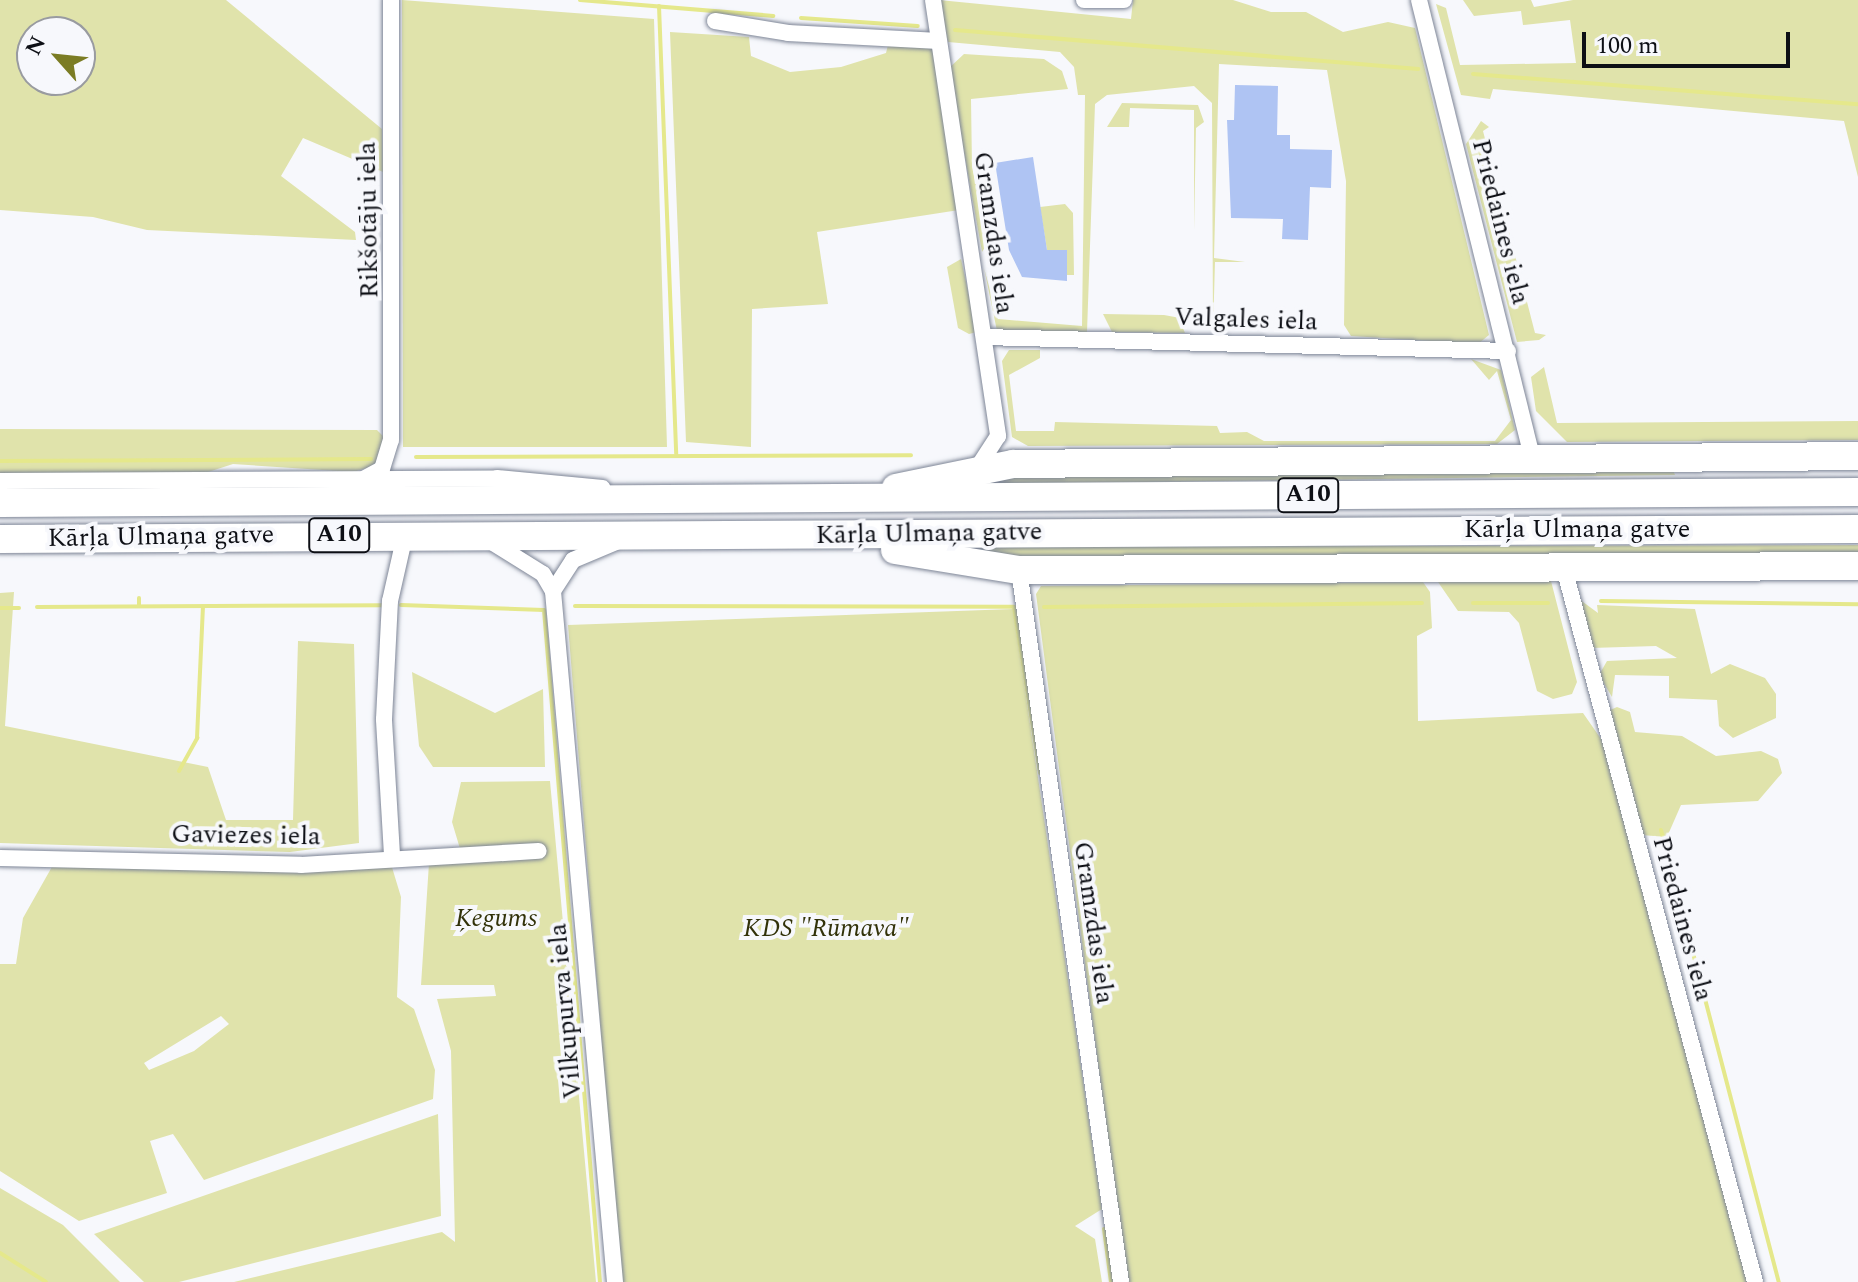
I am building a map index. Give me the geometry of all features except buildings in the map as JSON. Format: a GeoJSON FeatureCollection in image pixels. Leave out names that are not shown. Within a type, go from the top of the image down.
{"type":"FeatureCollection","features":[{"type":"Feature","properties":{"kind":"highway"},"geometry":{"type":"LineString","coordinates":[[1621,456],[1752,493]]}},
{"type":"Feature","properties":{"kind":"highway"},"geometry":{"type":"LineString","coordinates":[[864,498],[978,467],[1532,457],[1858,456]]}},
{"type":"Feature","properties":{"kind":"highway","name":"Kārļa Ulmaņa gatve"},"geometry":{"type":"LineString","coordinates":[[0,503],[1858,492]]}},
{"type":"Feature","properties":{"kind":"highway","name":"Kārļa Ulmaņa gatve"},"geometry":{"type":"LineString","coordinates":[[0,539],[1858,529]]}},
{"type":"Feature","properties":{"kind":"highway"},"geometry":{"type":"LineString","coordinates":[[726,536],[762,551],[917,550],[1019,570],[1858,566]]}},
{"type":"Feature","properties":{"kind":"street","name":"Rikšotāju iela"},"geometry":{"type":"LineString","coordinates":[[391,0],[395,256],[391,440]]}},
{"type":"Feature","properties":{"kind":"street","name":"Gramzdas iela"},"geometry":{"type":"LineString","coordinates":[[933,0],[998,436],[978,467]]}},
{"type":"Feature","properties":{"kind":"street"},"geometry":{"type":"LineString","coordinates":[[1084,0],[1124,0]]}},
{"type":"Feature","properties":{"kind":"street","name":"Priedaines iela"},"geometry":{"type":"LineString","coordinates":[[1419,0],[1532,457]]}},
{"type":"Feature","properties":{"kind":"street"},"geometry":{"type":"LineString","coordinates":[[715,21],[788,33],[939,41]]}},
{"type":"Feature","properties":{"kind":"street","name":"Valgales iela"},"geometry":{"type":"LineString","coordinates":[[984,337],[1508,351]]}},
{"type":"Feature","properties":{"kind":"street"},"geometry":{"type":"LineString","coordinates":[[391,440],[401,466],[424,479]]}},
{"type":"Feature","properties":{"kind":"street"},"geometry":{"type":"LineString","coordinates":[[355,480],[382,469],[391,440]]}},
{"type":"Feature","properties":{"kind":"street"},"geometry":{"type":"LineString","coordinates":[[0,481],[554,481],[660,498]]}},
{"type":"Feature","properties":{"kind":"street"},"geometry":{"type":"LineString","coordinates":[[480,535],[534,567],[553,591],[573,560],[633,534]]}},
{"type":"Feature","properties":{"kind":"street"},"geometry":{"type":"LineString","coordinates":[[392,855],[384,719],[390,601],[405,535]]}},
{"type":"Feature","properties":{"kind":"street","name":"Priedaines iela"},"geometry":{"type":"LineString","coordinates":[[1564,568],[1755,1282]]}},
{"type":"Feature","properties":{"kind":"street","name":"Gramzdas iela"},"geometry":{"type":"LineString","coordinates":[[1019,570],[1121,1282]]}},
{"type":"Feature","properties":{"kind":"street","name":"Vilkupurva iela"},"geometry":{"type":"LineString","coordinates":[[553,591],[615,1282]]}},
{"type":"Feature","properties":{"kind":"street","name":"Gaviezes iela"},"geometry":{"type":"LineString","coordinates":[[0,858],[281,865],[392,855],[539,851]]}},
{"type":"Feature","properties":{"kind":"green space"},"geometry":{"type":"Polygon","coordinates":[[[0,0],[226,0],[382,129],[383,172],[303,138],[281,176],[355,232],[356,240],[147,230],[93,217],[0,210],[0,0]]]}},
{"type":"Feature","properties":{"kind":"green space"},"geometry":{"type":"Polygon","coordinates":[[[402,0],[654,19],[667,447],[403,447],[402,0]]]}},
{"type":"Feature","properties":{"kind":"green space"},"geometry":{"type":"Polygon","coordinates":[[[939,0],[1131,19],[1133,0],[1233,0],[1271,12],[1306,12],[1343,32],[1388,22],[1415,28],[1489,335],[1478,344],[1351,336],[1344,325],[1346,181],[1327,70],[1219,64],[1214,258],[1245,262],[1215,262],[1213,331],[1212,103],[1194,86],[1107,95],[1095,104],[1087,332],[997,331],[984,268],[998,319],[1082,326],[1085,95],[1078,95],[1074,67],[1060,52],[948,42],[939,0]]]}},
{"type":"Feature","properties":{"kind":"green space"},"geometry":{"type":"Polygon","coordinates":[[[1463,0],[1531,0],[1534,7],[1573,0],[1858,0],[1858,177],[1844,121],[1493,89],[1490,99],[1461,95],[1436,4],[1446,8],[1460,65],[1576,63],[1570,20],[1523,25],[1521,11],[1474,16],[1463,0]]]}},
{"type":"Feature","properties":{"kind":"green space"},"geometry":{"type":"Polygon","coordinates":[[[670,32],[749,37],[751,56],[790,72],[841,67],[886,53],[888,45],[933,48],[959,210],[817,232],[828,304],[752,309],[751,447],[686,442],[670,32]]]}},
{"type":"Feature","properties":{"kind":"green space"},"geometry":{"type":"Polygon","coordinates":[[[964,54],[1044,59],[1062,71],[1068,89],[971,99],[972,167],[989,241],[982,252],[949,68],[964,54]]]}},
{"type":"Feature","properties":{"kind":"green space"},"geometry":{"type":"Polygon","coordinates":[[[1122,103],[1198,105],[1204,122],[1196,128],[1194,231],[1194,110],[1130,108],[1129,127],[1107,127],[1122,103]]]}},
{"type":"Feature","properties":{"kind":"green space"},"geometry":{"type":"Polygon","coordinates":[[[1481,121],[1489,127],[1483,131],[1535,333],[1546,335],[1539,340],[1517,342],[1466,144],[1481,121]]]}},
{"type":"Feature","properties":{"kind":"green space"},"geometry":{"type":"Polygon","coordinates":[[[1065,204],[1073,213],[1074,275],[1067,275],[1067,251],[1047,250],[1040,207],[1065,204]]]}},
{"type":"Feature","properties":{"kind":"green space"},"geometry":{"type":"Polygon","coordinates":[[[961,259],[977,332],[969,334],[958,328],[947,267],[961,259]]]}},
{"type":"Feature","properties":{"kind":"green space"},"geometry":{"type":"Polygon","coordinates":[[[1103,314],[1164,315],[1191,320],[1180,321],[1185,333],[1112,332],[1103,314]]]}},
{"type":"Feature","properties":{"kind":"green space"},"geometry":{"type":"Polygon","coordinates":[[[1009,350],[1040,350],[1040,358],[1009,375],[1016,431],[1054,431],[1055,422],[1217,426],[1220,433],[1247,432],[1264,441],[1495,441],[1511,420],[1497,371],[1489,380],[1471,359],[1501,370],[1515,430],[1497,444],[1028,446],[1012,437],[1002,361],[1009,350]]]}},
{"type":"Feature","properties":{"kind":"green space"},"geometry":{"type":"Polygon","coordinates":[[[1544,367],[1557,423],[1858,421],[1858,440],[1567,442],[1536,411],[1531,377],[1544,367]]]}},
{"type":"Feature","properties":{"kind":"green space"},"geometry":{"type":"Polygon","coordinates":[[[0,429],[377,430],[384,437],[380,464],[353,472],[233,464],[202,474],[0,475],[0,429]]]}},
{"type":"Feature","properties":{"kind":"green space"},"geometry":{"type":"Polygon","coordinates":[[[1673,470],[1675,475],[997,484],[955,478],[1673,470]]]}},
{"type":"Feature","properties":{"kind":"green space"},"geometry":{"type":"Polygon","coordinates":[[[1858,545],[1858,558],[1049,563],[948,547],[1858,545]]]}},
{"type":"Feature","properties":{"kind":"green space"},"geometry":{"type":"Polygon","coordinates":[[[1551,581],[1577,682],[1572,694],[1553,699],[1537,691],[1519,623],[1509,612],[1458,611],[1438,582],[1551,581]]]}},
{"type":"Feature","properties":{"kind":"green space"},"geometry":{"type":"Polygon","coordinates":[[[1423,582],[1430,592],[1432,628],[1417,636],[1418,721],[1583,713],[1606,746],[1748,1282],[1127,1282],[1036,594],[1041,586],[1423,582]]]}},
{"type":"Feature","properties":{"kind":"green space"},"geometry":{"type":"Polygon","coordinates":[[[14,592],[5,726],[208,767],[226,820],[293,820],[298,641],[354,644],[359,843],[290,852],[0,843],[0,593],[14,592]]]}},
{"type":"Feature","properties":{"kind":"green space"},"geometry":{"type":"Polygon","coordinates":[[[1579,599],[1598,613],[1597,605],[1695,609],[1711,674],[1730,664],[1765,678],[1776,694],[1776,718],[1733,738],[1719,726],[1717,700],[1669,698],[1669,676],[1615,675],[1612,697],[1599,675],[1607,661],[1677,658],[1656,646],[1591,648],[1579,599]]]}},
{"type":"Feature","properties":{"kind":"green space","name":"KDS \"Rūmava\""},"geometry":{"type":"Polygon","coordinates":[[[1013,609],[1102,1209],[1075,1226],[1095,1239],[1102,1282],[621,1282],[568,625],[1013,609]]]}},
{"type":"Feature","properties":{"kind":"green space"},"geometry":{"type":"Polygon","coordinates":[[[412,672],[495,713],[543,689],[545,767],[433,767],[419,746],[412,672]]]}},
{"type":"Feature","properties":{"kind":"green space"},"geometry":{"type":"Polygon","coordinates":[[[1617,707],[1630,712],[1635,732],[1682,736],[1716,756],[1761,751],[1778,759],[1782,773],[1758,801],[1681,805],[1667,837],[1641,835],[1608,711],[1617,707]]]}},
{"type":"Feature","properties":{"kind":"green space","name":"Ķegums"},"geometry":{"type":"Polygon","coordinates":[[[550,781],[596,1282],[234,1282],[442,1232],[455,1242],[451,1051],[437,999],[496,996],[494,985],[421,985],[429,863],[464,862],[452,822],[461,782],[550,781]]]}},
{"type":"Feature","properties":{"kind":"green space"},"geometry":{"type":"Polygon","coordinates":[[[391,864],[401,897],[397,997],[414,1009],[435,1070],[433,1099],[204,1180],[173,1134],[150,1141],[167,1193],[79,1221],[0,1171],[0,964],[16,964],[23,918],[53,865],[391,864]],[[221,1016],[144,1063],[149,1070],[194,1051],[229,1024],[221,1016]]]}},
{"type":"Feature","properties":{"kind":"green space"},"geometry":{"type":"Polygon","coordinates":[[[438,1114],[441,1216],[179,1282],[144,1282],[94,1234],[438,1114]]]}},
{"type":"Feature","properties":{"kind":"green space"},"geometry":{"type":"Polygon","coordinates":[[[0,1188],[63,1225],[120,1282],[0,1282],[0,1188]]]}},
{"type":"Feature","properties":{"kind":"waterway"},"geometry":{"type":"LineString","coordinates":[[580,0],[773,16]]}},
{"type":"Feature","properties":{"kind":"waterway"},"geometry":{"type":"LineString","coordinates":[[659,6],[676,454]]}},
{"type":"Feature","properties":{"kind":"waterway"},"geometry":{"type":"LineString","coordinates":[[801,18],[918,26]]}},
{"type":"Feature","properties":{"kind":"waterway"},"geometry":{"type":"LineString","coordinates":[[955,30],[1418,69]]}},
{"type":"Feature","properties":{"kind":"waterway"},"geometry":{"type":"LineString","coordinates":[[1473,74],[1858,104]]}},
{"type":"Feature","properties":{"kind":"waterway"},"geometry":{"type":"LineString","coordinates":[[416,457],[911,455]]}},
{"type":"Feature","properties":{"kind":"waterway"},"geometry":{"type":"LineString","coordinates":[[0,461],[371,459]]}},
{"type":"Feature","properties":{"kind":"waterway"},"geometry":{"type":"LineString","coordinates":[[139,598],[139,606]]}},
{"type":"Feature","properties":{"kind":"waterway"},"geometry":{"type":"LineString","coordinates":[[1601,601],[1858,604]]}},
{"type":"Feature","properties":{"kind":"waterway"},"geometry":{"type":"LineString","coordinates":[[1044,607],[1422,603]]}},
{"type":"Feature","properties":{"kind":"waterway"},"geometry":{"type":"LineString","coordinates":[[1473,603],[1548,603]]}},
{"type":"Feature","properties":{"kind":"waterway"},"geometry":{"type":"LineString","coordinates":[[37,607],[387,605]]}},
{"type":"Feature","properties":{"kind":"waterway"},"geometry":{"type":"LineString","coordinates":[[401,605],[544,610],[600,1282]]}},
{"type":"Feature","properties":{"kind":"waterway"},"geometry":{"type":"LineString","coordinates":[[179,771],[197,738],[203,606]]}},
{"type":"Feature","properties":{"kind":"waterway"},"geometry":{"type":"LineString","coordinates":[[575,606],[1014,607],[1040,773]]}},
{"type":"Feature","properties":{"kind":"waterway"},"geometry":{"type":"LineString","coordinates":[[0,608],[19,608]]}},
{"type":"Feature","properties":{"kind":"waterway"},"geometry":{"type":"LineString","coordinates":[[1661,830],[1779,1282]]}},
{"type":"Feature","properties":{"kind":"waterway"},"geometry":{"type":"LineString","coordinates":[[1104,1229],[1111,1282]]}},
{"type":"Feature","properties":{"kind":"waterway"},"geometry":{"type":"LineString","coordinates":[[0,1253],[46,1282]]}}]}
